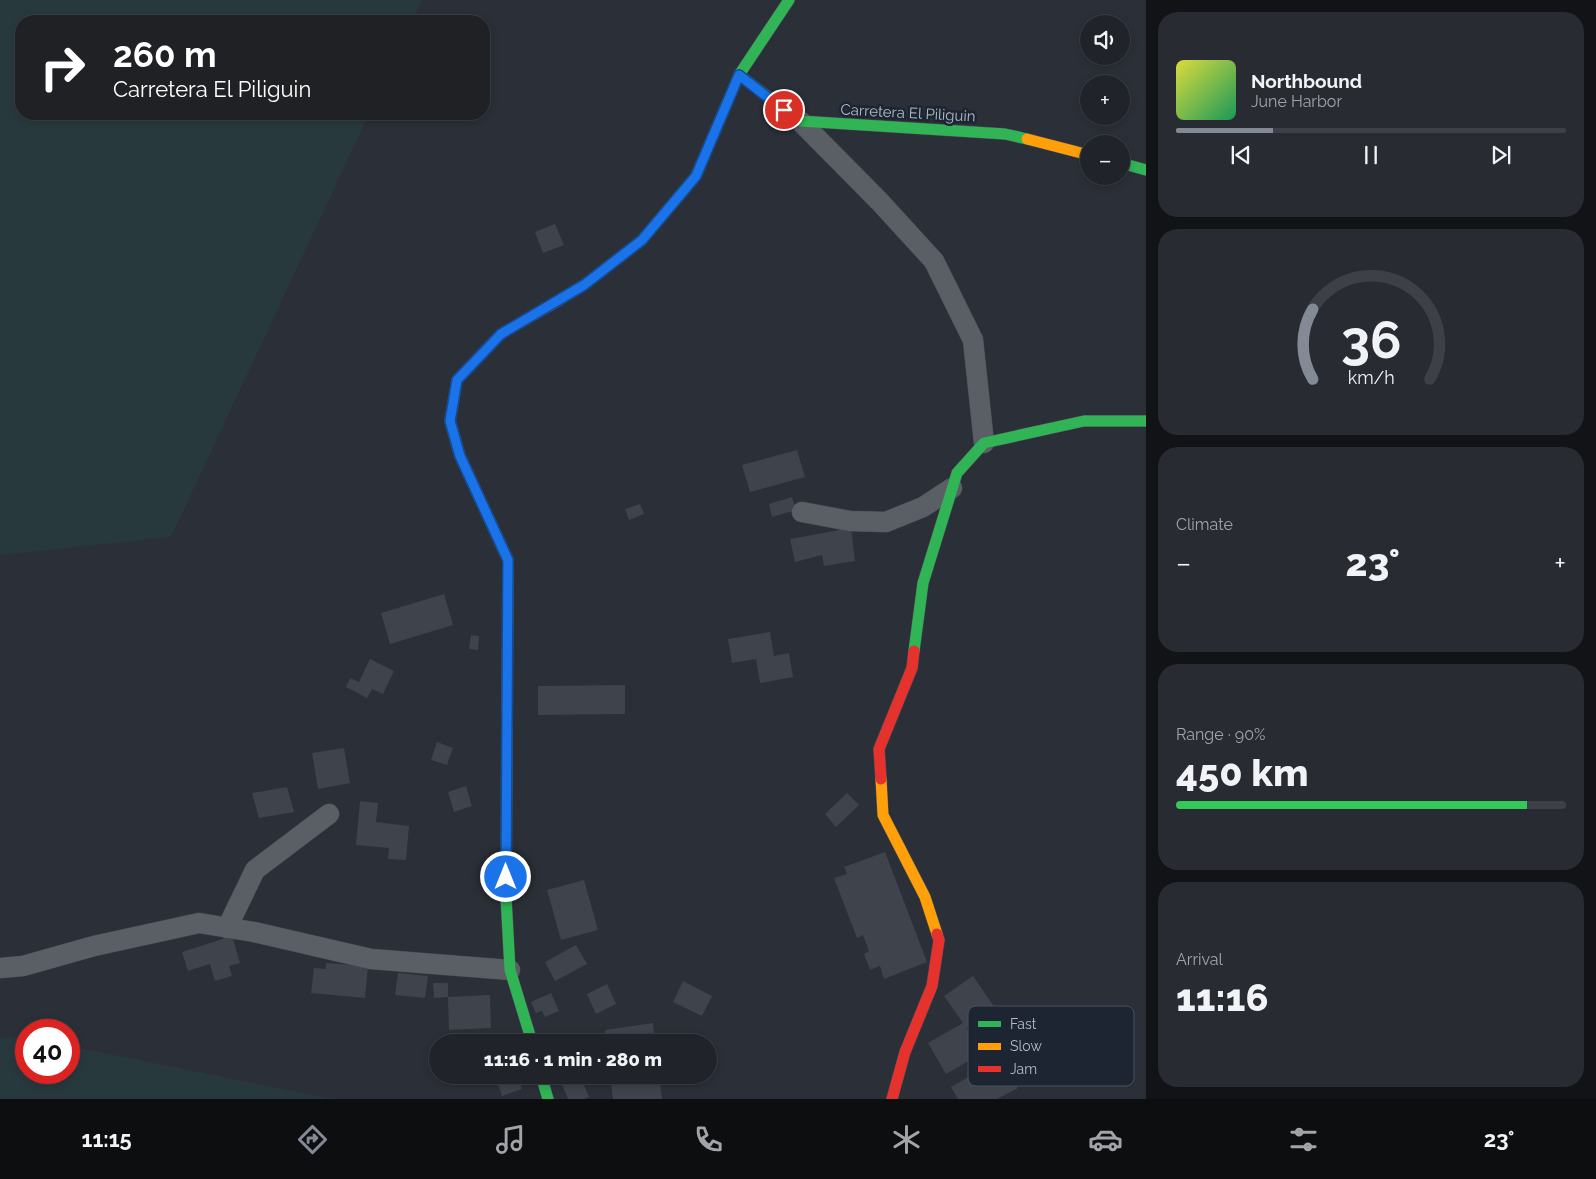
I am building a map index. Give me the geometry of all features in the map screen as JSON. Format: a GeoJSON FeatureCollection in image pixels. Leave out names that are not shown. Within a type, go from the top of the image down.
{"type":"FeatureCollection","features":[{"type":"Feature","properties":{"kind":"street"},"geometry":{"type":"LineString","coordinates":[[530,1034],[510,970],[506,897],[508,560],[460,456],[450,421],[457,380],[501,334],[584,285],[642,240],[696,176],[739,75],[789,0]]}},
{"type":"Feature","properties":{"kind":"street"},"geometry":{"type":"LineString","coordinates":[[739,75],[800,121],[934,260],[973,340],[984,443]]}},
{"type":"Feature","properties":{"kind":"street","name":"Carretera El Piliguin"},"geometry":{"type":"LineString","coordinates":[[800,121],[1005,134],[1080,153]]}},
{"type":"Feature","properties":{"kind":"street"},"geometry":{"type":"LineString","coordinates":[[1130,166],[1146,170]]}},
{"type":"Feature","properties":{"kind":"street"},"geometry":{"type":"LineString","coordinates":[[892,1099],[904,1052],[932,986],[939,940],[925,897],[883,815],[879,749],[912,668],[923,583],[957,473],[984,443],[1084,422],[1146,421]]}},
{"type":"Feature","properties":{"kind":"street"},"geometry":{"type":"LineString","coordinates":[[802,512],[850,522],[886,522],[924,507],[952,488]]}},
{"type":"Feature","properties":{"kind":"street"},"geometry":{"type":"LineString","coordinates":[[227,928],[255,870],[329,814]]}},
{"type":"Feature","properties":{"kind":"street"},"geometry":{"type":"LineString","coordinates":[[0,968],[23,966],[94,946],[199,923],[254,932],[371,959],[510,970]]}},
{"type":"Feature","properties":{"kind":"street"},"geometry":{"type":"LineString","coordinates":[[544,1084],[548,1099]]}},
{"type":"Feature","properties":{"kind":"shaded area"},"geometry":{"type":"Polygon","coordinates":[[[0,0],[422,0],[415,15],[15,15],[15,120],[366,120],[171,537],[0,555],[0,0]]]}},
{"type":"Feature","properties":{"kind":"shaded area"},"geometry":{"type":"Polygon","coordinates":[[[15,1037],[15,1084],[80,1084],[80,1048],[333,1099],[0,1099],[0,1039],[15,1037]]]}},
{"type":"Feature","properties":{"kind":"building"},"geometry":{"type":"Polygon","coordinates":[[[555,224],[564,245],[543,253],[535,232],[555,224]]]}},
{"type":"Feature","properties":{"kind":"building"},"geometry":{"type":"Polygon","coordinates":[[[797,450],[805,477],[750,492],[742,465],[797,450]]]}},
{"type":"Feature","properties":{"kind":"building"},"geometry":{"type":"Polygon","coordinates":[[[792,497],[796,510],[772,517],[769,504],[792,497]]]}},
{"type":"Feature","properties":{"kind":"building"},"geometry":{"type":"Polygon","coordinates":[[[640,504],[644,514],[629,520],[625,509],[640,504]]]}},
{"type":"Feature","properties":{"kind":"building"},"geometry":{"type":"Polygon","coordinates":[[[851,528],[855,561],[824,566],[822,555],[795,562],[790,539],[851,528]]]}},
{"type":"Feature","properties":{"kind":"building"},"geometry":{"type":"Polygon","coordinates":[[[444,594],[453,625],[390,644],[381,613],[444,594]]]}},
{"type":"Feature","properties":{"kind":"building"},"geometry":{"type":"Polygon","coordinates":[[[770,632],[774,656],[789,653],[793,677],[760,683],[756,659],[732,663],[728,639],[770,632]]]}},
{"type":"Feature","properties":{"kind":"building"},"geometry":{"type":"Polygon","coordinates":[[[471,635],[479,636],[478,650],[469,649],[471,635]]]}},
{"type":"Feature","properties":{"kind":"building"},"geometry":{"type":"Polygon","coordinates":[[[370,659],[394,671],[383,694],[372,689],[367,698],[346,687],[350,678],[359,682],[370,659]]]}},
{"type":"Feature","properties":{"kind":"building"},"geometry":{"type":"Polygon","coordinates":[[[625,685],[625,714],[538,715],[538,686],[625,685]]]}},
{"type":"Feature","properties":{"kind":"building"},"geometry":{"type":"Polygon","coordinates":[[[437,742],[453,748],[447,765],[431,760],[437,742]]]}},
{"type":"Feature","properties":{"kind":"building"},"geometry":{"type":"Polygon","coordinates":[[[344,748],[350,783],[318,789],[312,753],[344,748]]]}},
{"type":"Feature","properties":{"kind":"building"},"geometry":{"type":"Polygon","coordinates":[[[466,786],[472,806],[454,812],[448,792],[466,786]]]}},
{"type":"Feature","properties":{"kind":"building"},"geometry":{"type":"Polygon","coordinates":[[[287,787],[294,812],[259,818],[252,793],[287,787]]]}},
{"type":"Feature","properties":{"kind":"building"},"geometry":{"type":"Polygon","coordinates":[[[847,793],[859,805],[836,827],[825,814],[847,793]]]}},
{"type":"Feature","properties":{"kind":"building"},"geometry":{"type":"Polygon","coordinates":[[[360,801],[378,803],[376,822],[409,826],[406,860],[388,859],[389,848],[356,845],[360,801]]]}},
{"type":"Feature","properties":{"kind":"building"},"geometry":{"type":"Polygon","coordinates":[[[885,852],[927,962],[884,979],[880,966],[870,970],[864,954],[869,951],[863,935],[857,938],[834,878],[847,874],[844,867],[885,852]]]}},
{"type":"Feature","properties":{"kind":"building"},"geometry":{"type":"Polygon","coordinates":[[[584,880],[598,930],[561,940],[547,890],[584,880]]]}},
{"type":"Feature","properties":{"kind":"building"},"geometry":{"type":"Polygon","coordinates":[[[232,936],[240,963],[229,966],[232,976],[215,981],[210,964],[188,971],[182,952],[232,936]]]}},
{"type":"Feature","properties":{"kind":"building"},"geometry":{"type":"Polygon","coordinates":[[[576,945],[587,964],[555,981],[545,962],[576,945]]]}},
{"type":"Feature","properties":{"kind":"building"},"geometry":{"type":"Polygon","coordinates":[[[326,963],[368,966],[365,998],[311,993],[314,968],[326,969],[326,963]]]}},
{"type":"Feature","properties":{"kind":"building"},"geometry":{"type":"Polygon","coordinates":[[[398,973],[428,976],[425,998],[395,995],[398,973]]]}},
{"type":"Feature","properties":{"kind":"building"},"geometry":{"type":"Polygon","coordinates":[[[973,976],[994,1006],[968,1006],[968,1027],[966,1028],[968,1031],[968,1061],[946,1074],[928,1043],[963,1023],[944,996],[973,976]]]}},
{"type":"Feature","properties":{"kind":"building"},"geometry":{"type":"Polygon","coordinates":[[[683,981],[712,996],[702,1016],[673,1002],[683,981]]]}},
{"type":"Feature","properties":{"kind":"building"},"geometry":{"type":"Polygon","coordinates":[[[433,983],[448,983],[448,997],[434,998],[433,983]]]}},
{"type":"Feature","properties":{"kind":"building"},"geometry":{"type":"Polygon","coordinates":[[[607,984],[616,1004],[596,1014],[587,994],[607,984]]]}},
{"type":"Feature","properties":{"kind":"building"},"geometry":{"type":"Polygon","coordinates":[[[551,993],[559,1011],[545,1017],[542,1011],[536,1013],[531,1002],[551,993]]]}},
{"type":"Feature","properties":{"kind":"building"},"geometry":{"type":"Polygon","coordinates":[[[490,995],[491,1028],[449,1030],[448,997],[490,995]]]}},
{"type":"Feature","properties":{"kind":"building"},"geometry":{"type":"Polygon","coordinates":[[[653,1023],[654,1034],[605,1034],[605,1030],[653,1023]]]}},
{"type":"Feature","properties":{"kind":"building"},"geometry":{"type":"Polygon","coordinates":[[[968,1077],[968,1086],[1017,1086],[1018,1088],[997,1099],[958,1099],[951,1087],[968,1077]]]}},
{"type":"Feature","properties":{"kind":"building"},"geometry":{"type":"Polygon","coordinates":[[[498,1084],[520,1084],[522,1089],[502,1096],[498,1084]]]}},
{"type":"Feature","properties":{"kind":"building"},"geometry":{"type":"Polygon","coordinates":[[[562,1084],[584,1084],[589,1097],[584,1099],[568,1099],[562,1084]]]}},
{"type":"Feature","properties":{"kind":"building"},"geometry":{"type":"Polygon","coordinates":[[[611,1084],[660,1084],[662,1099],[613,1099],[611,1084]]]}},
{"type":"Feature","properties":{"kind":"traffic: fast"},"geometry":{"type":"LineString","coordinates":[[549,306],[584,285],[642,240],[696,176],[739,75],[789,0]]}},
{"type":"Feature","properties":{"kind":"traffic: fast"},"geometry":{"type":"LineString","coordinates":[[739,75],[800,121],[1005,134],[1027,139]]}},
{"type":"Feature","properties":{"kind":"traffic: fast"},"geometry":{"type":"LineString","coordinates":[[1130,166],[1146,170]]}},
{"type":"Feature","properties":{"kind":"traffic: fast"},"geometry":{"type":"LineString","coordinates":[[914,651],[923,583],[957,473],[984,443],[1084,421],[1146,421]]}},
{"type":"Feature","properties":{"kind":"traffic: fast"},"geometry":{"type":"LineString","coordinates":[[507,742],[506,897],[510,970],[530,1034]]}},
{"type":"Feature","properties":{"kind":"traffic: fast"},"geometry":{"type":"LineString","coordinates":[[544,1084],[548,1099]]}},
{"type":"Feature","properties":{"kind":"traffic: slow"},"geometry":{"type":"LineString","coordinates":[[1027,139],[1080,153]]}},
{"type":"Feature","properties":{"kind":"traffic: slow"},"geometry":{"type":"LineString","coordinates":[[452,428],[460,456],[508,560],[507,742]]}},
{"type":"Feature","properties":{"kind":"traffic: slow"},"geometry":{"type":"LineString","coordinates":[[881,779],[883,815],[925,897],[937,934]]}},
{"type":"Feature","properties":{"kind":"traffic: jam"},"geometry":{"type":"LineString","coordinates":[[452,428],[450,421],[457,380],[501,334],[549,306]]}},
{"type":"Feature","properties":{"kind":"traffic: jam"},"geometry":{"type":"LineString","coordinates":[[881,779],[879,749],[912,668],[914,651]]}},
{"type":"Feature","properties":{"kind":"traffic: jam"},"geometry":{"type":"LineString","coordinates":[[892,1099],[905,1052],[932,986],[939,940],[937,934]]}},
{"type":"Feature","properties":{"kind":"route"},"geometry":{"type":"LineString","coordinates":[[506,877],[508,560],[460,456],[450,421],[457,380],[501,334],[584,285],[642,240],[696,176],[739,75],[784,110]]}}]}
